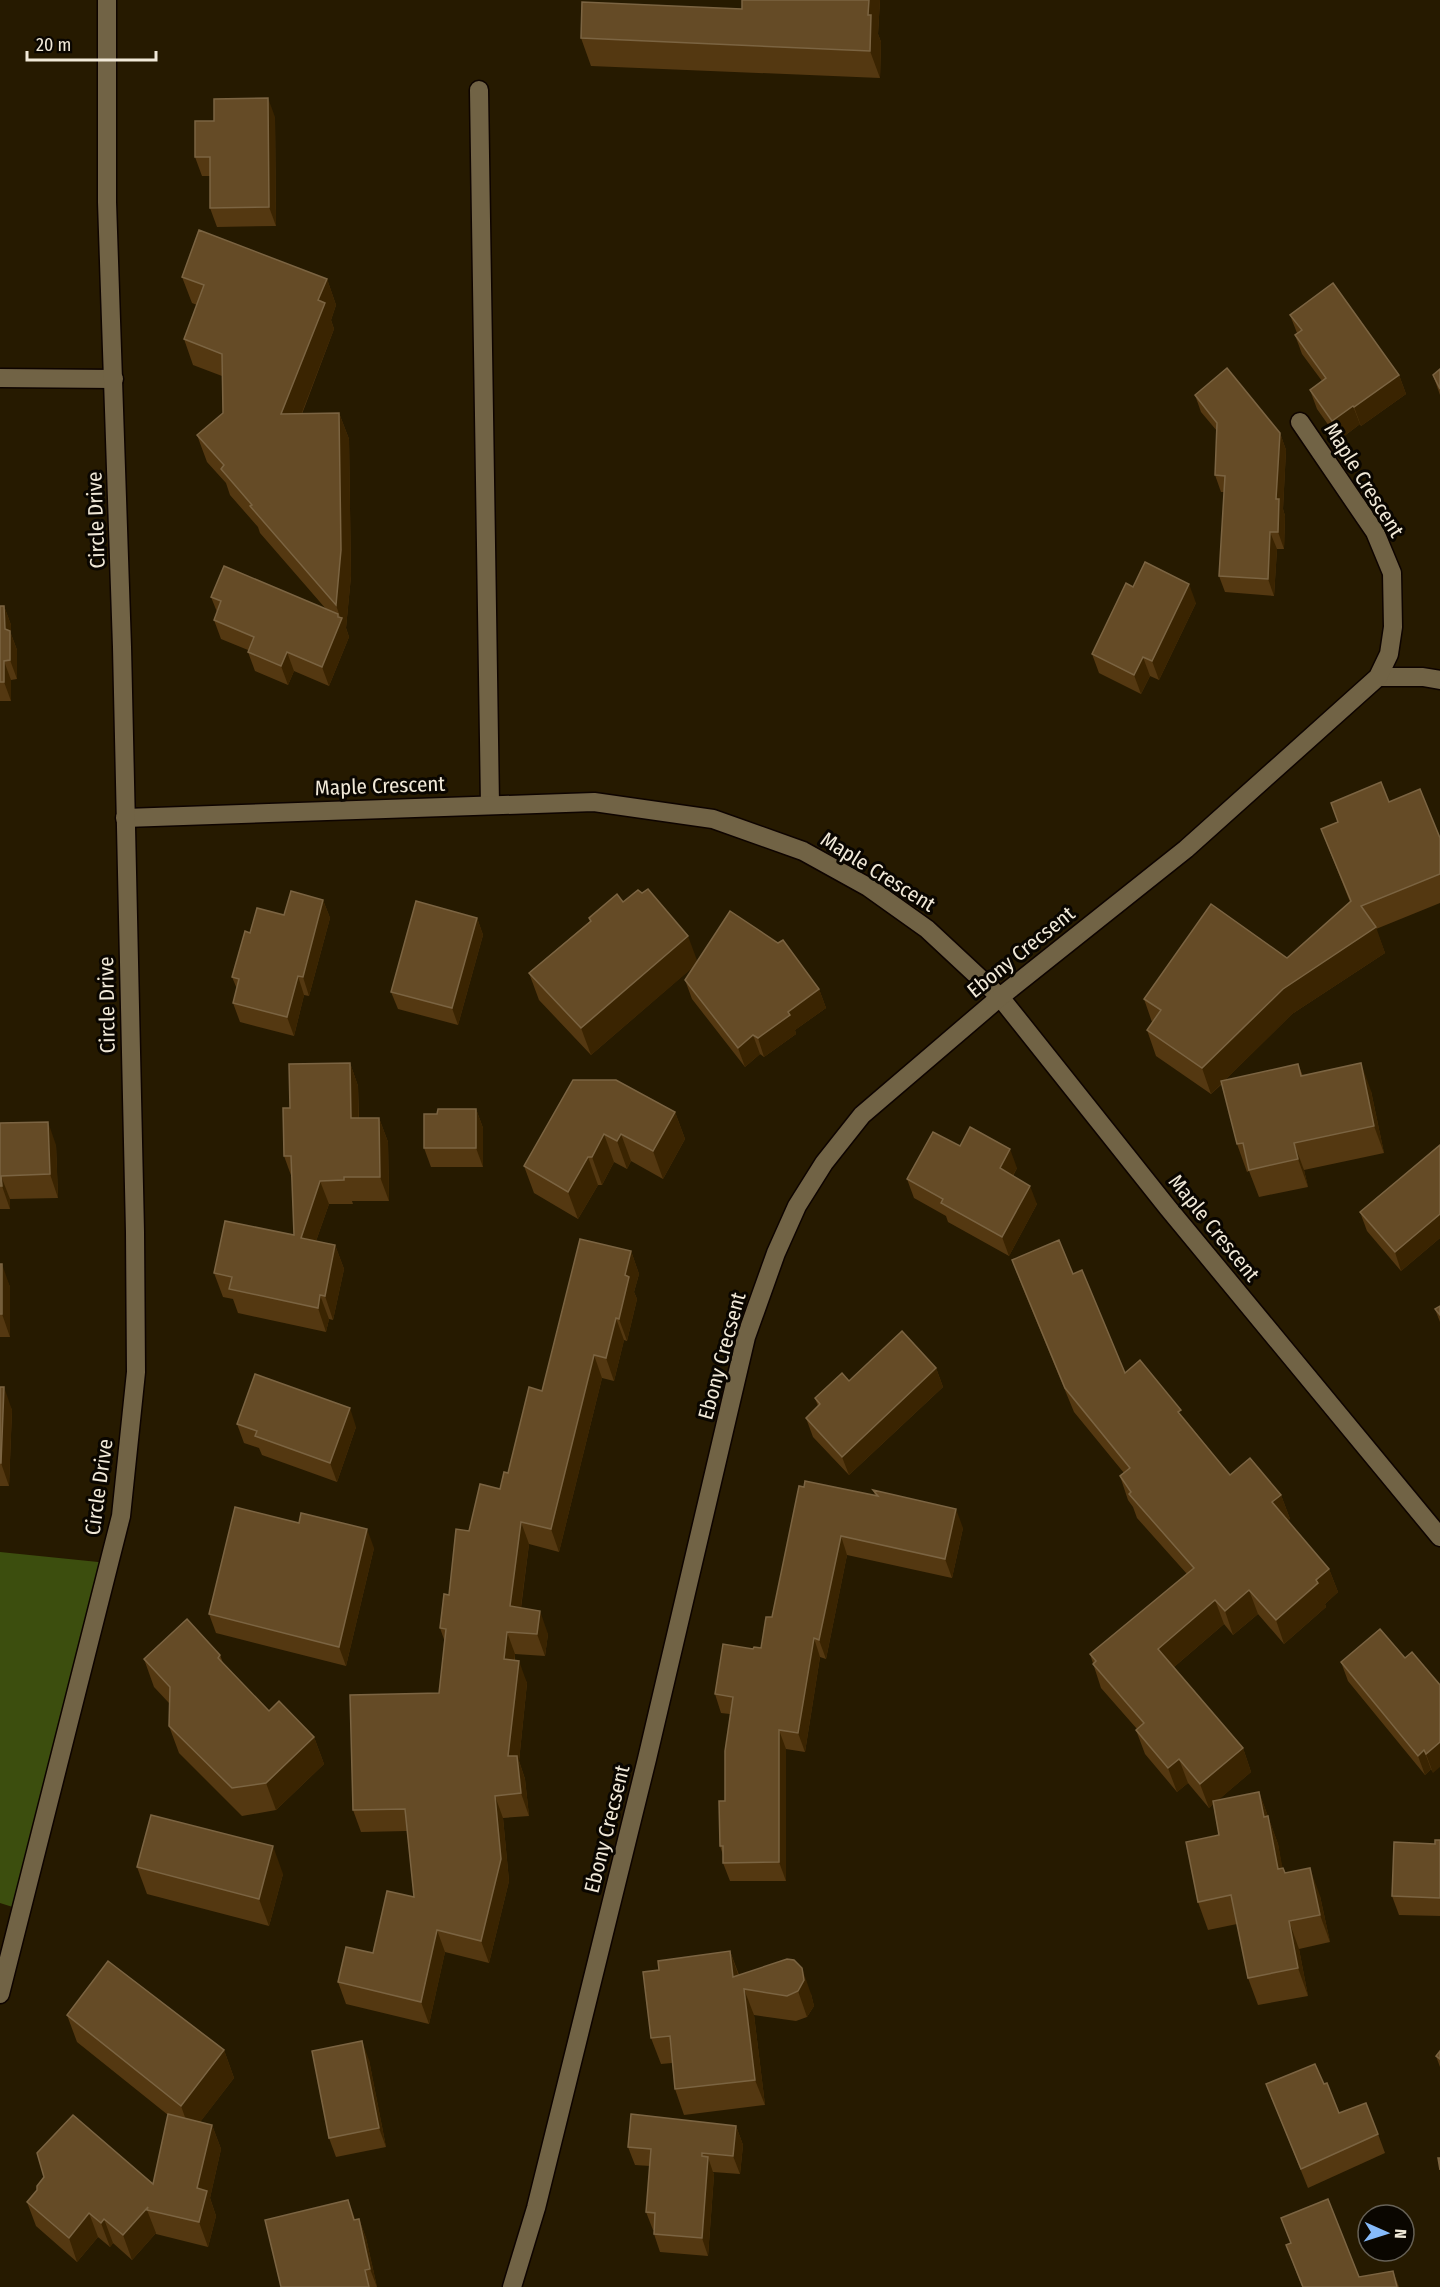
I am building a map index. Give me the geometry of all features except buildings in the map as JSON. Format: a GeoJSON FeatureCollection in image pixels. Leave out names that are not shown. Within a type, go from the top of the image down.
{"type":"FeatureCollection","features":[{"type":"Feature","properties":{"kind":"street","name":"Circle Drive"},"geometry":{"type":"LineString","coordinates":[[0,1994],[121,1516],[136,1372],[135,1232],[114,378],[106,202],[107,0]]}},
{"type":"Feature","properties":{"kind":"street"},"geometry":{"type":"LineString","coordinates":[[479,90],[490,805]]}},
{"type":"Feature","properties":{"kind":"street"},"geometry":{"type":"LineString","coordinates":[[0,378],[114,378]]}},
{"type":"Feature","properties":{"kind":"street","name":"Maple Crescent"},"geometry":{"type":"LineString","coordinates":[[1300,422],[1375,532],[1392,573],[1393,627],[1389,654],[1378,677]]}},
{"type":"Feature","properties":{"kind":"street"},"geometry":{"type":"LineString","coordinates":[[1378,677],[1423,677],[1440,680]]}},
{"type":"Feature","properties":{"kind":"street","name":"Ebony Crecsent"},"geometry":{"type":"LineString","coordinates":[[512,2287],[536,2208],[645,1770],[746,1338],[776,1253],[797,1206],[824,1163],[862,1115],[1000,997],[1185,849],[1378,677]]}},
{"type":"Feature","properties":{"kind":"street","name":"Maple Crescent"},"geometry":{"type":"LineString","coordinates":[[125,818],[594,801],[713,819],[803,851],[868,887],[927,929],[1000,997],[1168,1208],[1440,1537]]}},
{"type":"Feature","properties":{"kind":"green space"},"geometry":{"type":"Polygon","coordinates":[[[0,1552],[108,1563],[19,1909],[0,1903],[0,1552]]]}}]}
